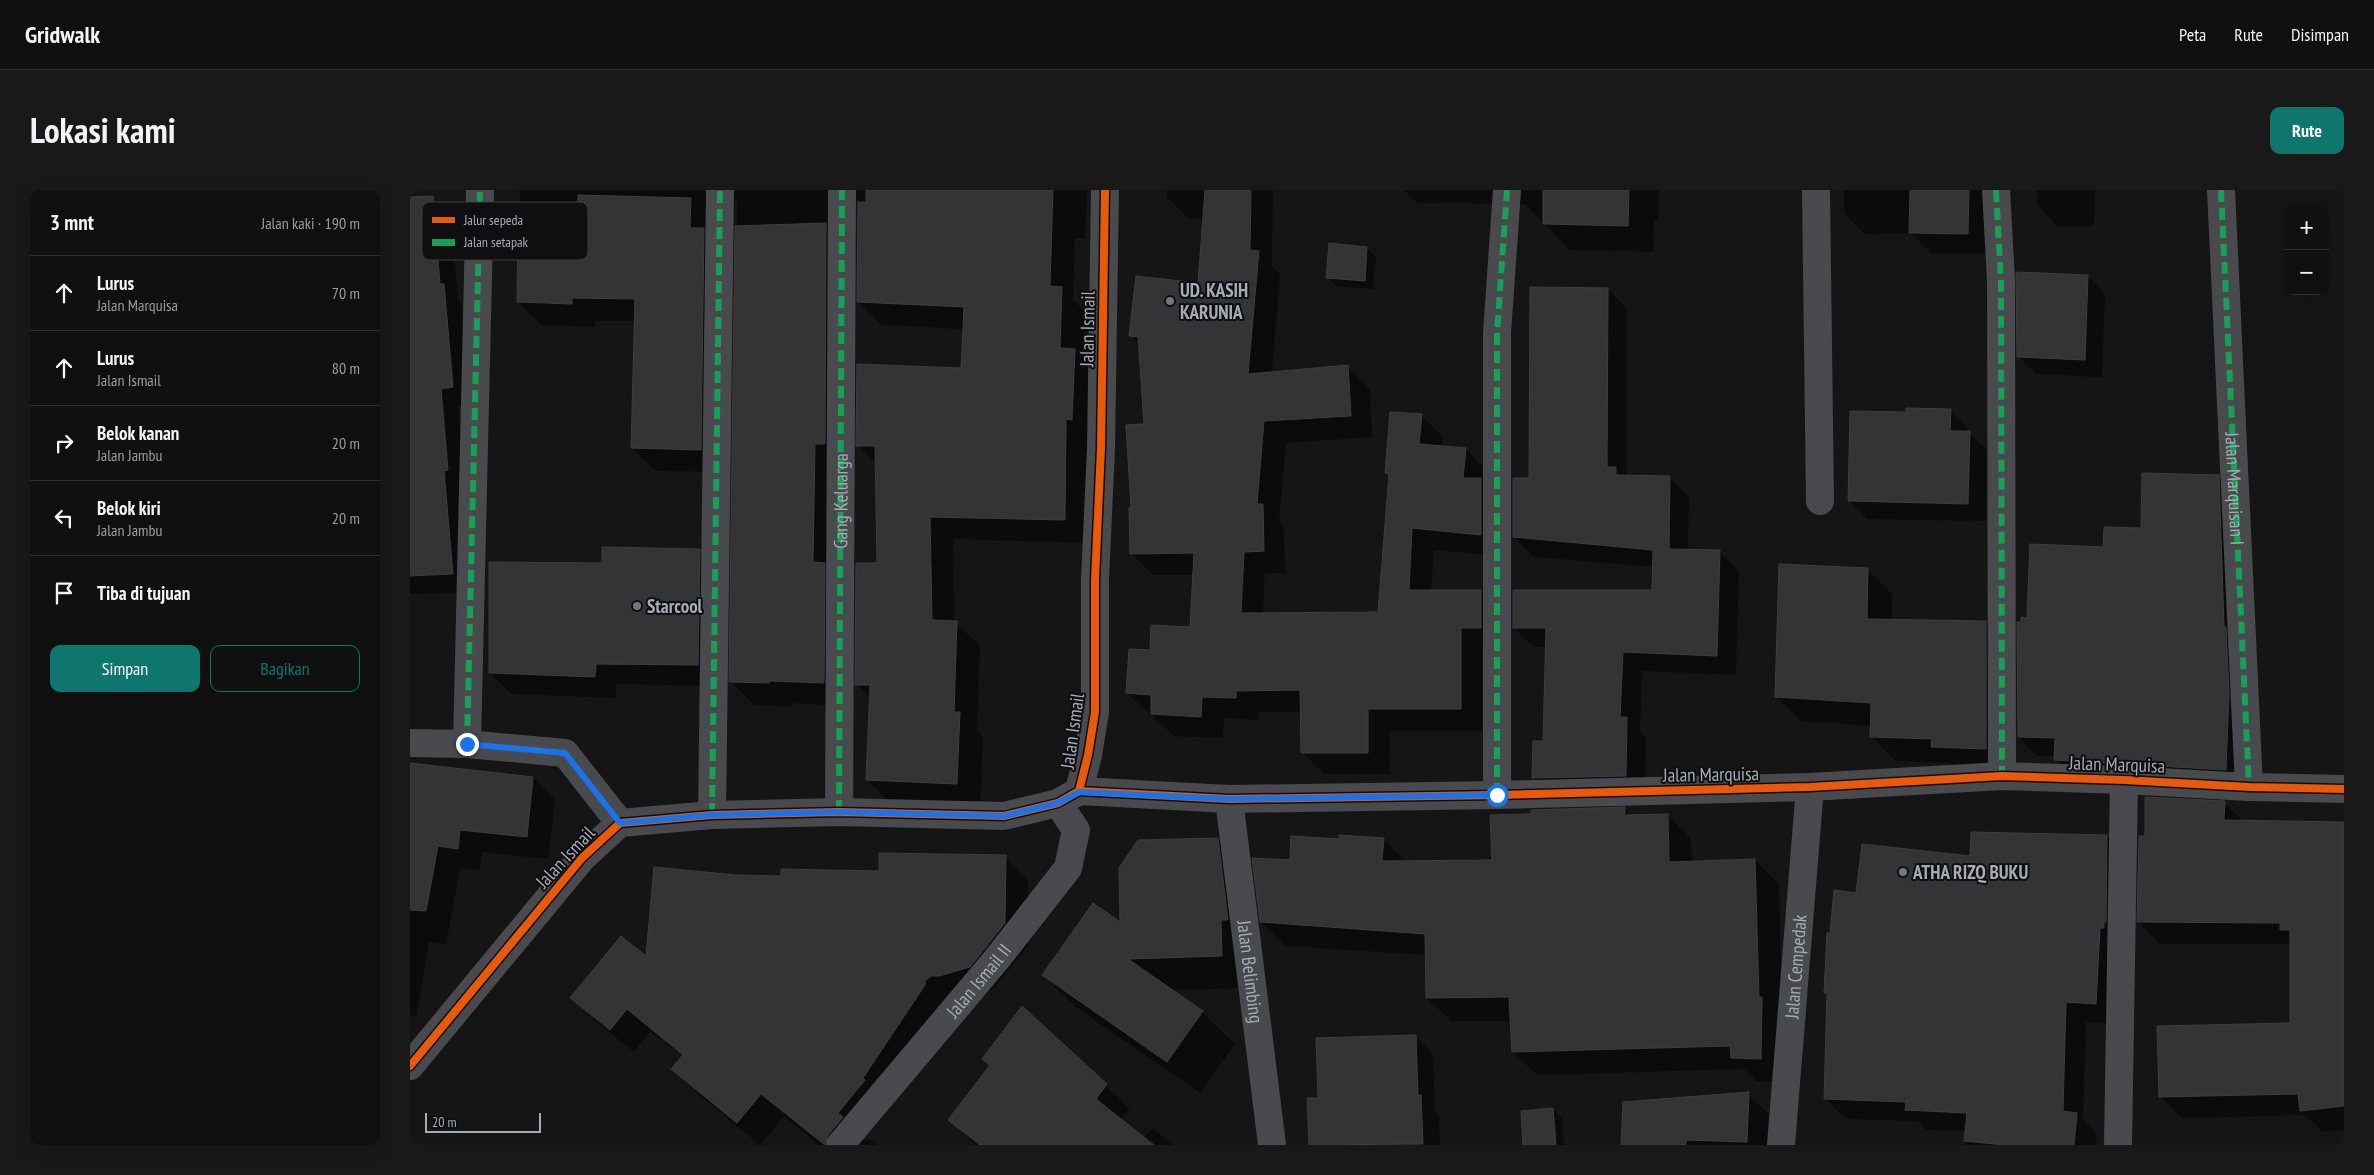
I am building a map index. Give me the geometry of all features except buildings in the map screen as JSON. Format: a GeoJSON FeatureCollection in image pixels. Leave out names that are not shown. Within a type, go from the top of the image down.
{"type":"FeatureCollection","features":[{"type":"Feature","properties":{"kind":"street"},"geometry":{"type":"LineString","coordinates":[[712,815],[720,190]]}},
{"type":"Feature","properties":{"kind":"street","name":"Gang Keluarga"},"geometry":{"type":"LineString","coordinates":[[839,812],[842,190]]}},
{"type":"Feature","properties":{"kind":"street","name":"Jalan Ismail"},"geometry":{"type":"LineString","coordinates":[[410,1066],[582,858],[620,823],[712,815],[839,812],[1004,816],[1068,797],[1088,755],[1095,712],[1095,580],[1101,448],[1105,190]]}},
{"type":"Feature","properties":{"kind":"street"},"geometry":{"type":"LineString","coordinates":[[1497,795],[1497,333],[1508,190]]}},
{"type":"Feature","properties":{"kind":"street"},"geometry":{"type":"LineString","coordinates":[[1816,190],[1820,500]]}},
{"type":"Feature","properties":{"kind":"street"},"geometry":{"type":"LineString","coordinates":[[1996,190],[2001,281],[2002,776]]}},
{"type":"Feature","properties":{"kind":"street","name":"Jalan Marquisan I"},"geometry":{"type":"LineString","coordinates":[[2221,190],[2249,787]]}},
{"type":"Feature","properties":{"kind":"street"},"geometry":{"type":"LineString","coordinates":[[467,744],[478,260]]}},
{"type":"Feature","properties":{"kind":"street"},"geometry":{"type":"LineString","coordinates":[[410,742],[467,744],[565,753],[620,823]]}},
{"type":"Feature","properties":{"kind":"street","name":"Jalan Marquisa"},"geometry":{"type":"LineString","coordinates":[[1068,797],[1229,799],[1810,788],[2002,776],[2249,787],[2344,789]]}},
{"type":"Feature","properties":{"kind":"street"},"geometry":{"type":"LineString","coordinates":[[2118,1145],[2124,780]]}},
{"type":"Feature","properties":{"kind":"street","name":"Jalan Cempedak"},"geometry":{"type":"LineString","coordinates":[[1781,1145],[1810,788]]}},
{"type":"Feature","properties":{"kind":"street","name":"Jalan Ismail II"},"geometry":{"type":"LineString","coordinates":[[840,1145],[996,960],[1068,868],[1076,830],[1068,797]]}},
{"type":"Feature","properties":{"kind":"street","name":"Jalan Belimbing"},"geometry":{"type":"LineString","coordinates":[[1229,799],[1272,1145]]}},
{"type":"Feature","properties":{"kind":"marked path"},"geometry":{"type":"LineString","coordinates":[[480,190],[480,202]]}},
{"type":"Feature","properties":{"kind":"marked path"},"geometry":{"type":"LineString","coordinates":[[712,815],[720,190]]}},
{"type":"Feature","properties":{"kind":"marked path"},"geometry":{"type":"LineString","coordinates":[[839,812],[842,190]]}},
{"type":"Feature","properties":{"kind":"marked path"},"geometry":{"type":"LineString","coordinates":[[1497,795],[1497,333],[1507,190]]}},
{"type":"Feature","properties":{"kind":"marked path"},"geometry":{"type":"LineString","coordinates":[[1996,190],[2001,281],[2002,776]]}},
{"type":"Feature","properties":{"kind":"marked path"},"geometry":{"type":"LineString","coordinates":[[2221,190],[2249,787]]}},
{"type":"Feature","properties":{"kind":"marked path"},"geometry":{"type":"LineString","coordinates":[[467,744],[478,260]]}},
{"type":"Feature","properties":{"kind":"cycle path"},"geometry":{"type":"LineString","coordinates":[[410,1066],[582,858],[620,823],[712,815],[839,812],[1004,816],[1058,803],[1079,791],[1088,755],[1095,712],[1095,580],[1101,448],[1105,190]]}},
{"type":"Feature","properties":{"kind":"cycle path"},"geometry":{"type":"LineString","coordinates":[[1079,791],[1229,799],[1497,795],[1810,787],[2002,776],[2249,787],[2344,789]]}},
{"type":"Feature","properties":{"kind":"place","name":"UD. KASIH KARUNIA"},"geometry":{"type":"Point","coordinates":[1170,301]}},
{"type":"Feature","properties":{"kind":"place","name":"Starcool"},"geometry":{"type":"Point","coordinates":[637,606]}},
{"type":"Feature","properties":{"kind":"place","name":"ATHA RIZQ BUKU"},"geometry":{"type":"Point","coordinates":[1903,872]}},
{"type":"Feature","properties":{"kind":"route"},"geometry":{"type":"LineString","coordinates":[[467,744],[565,753],[620,823],[712,815],[839,812],[1004,816],[1058,803],[1079,792],[1229,799],[1497,795]]}}]}
